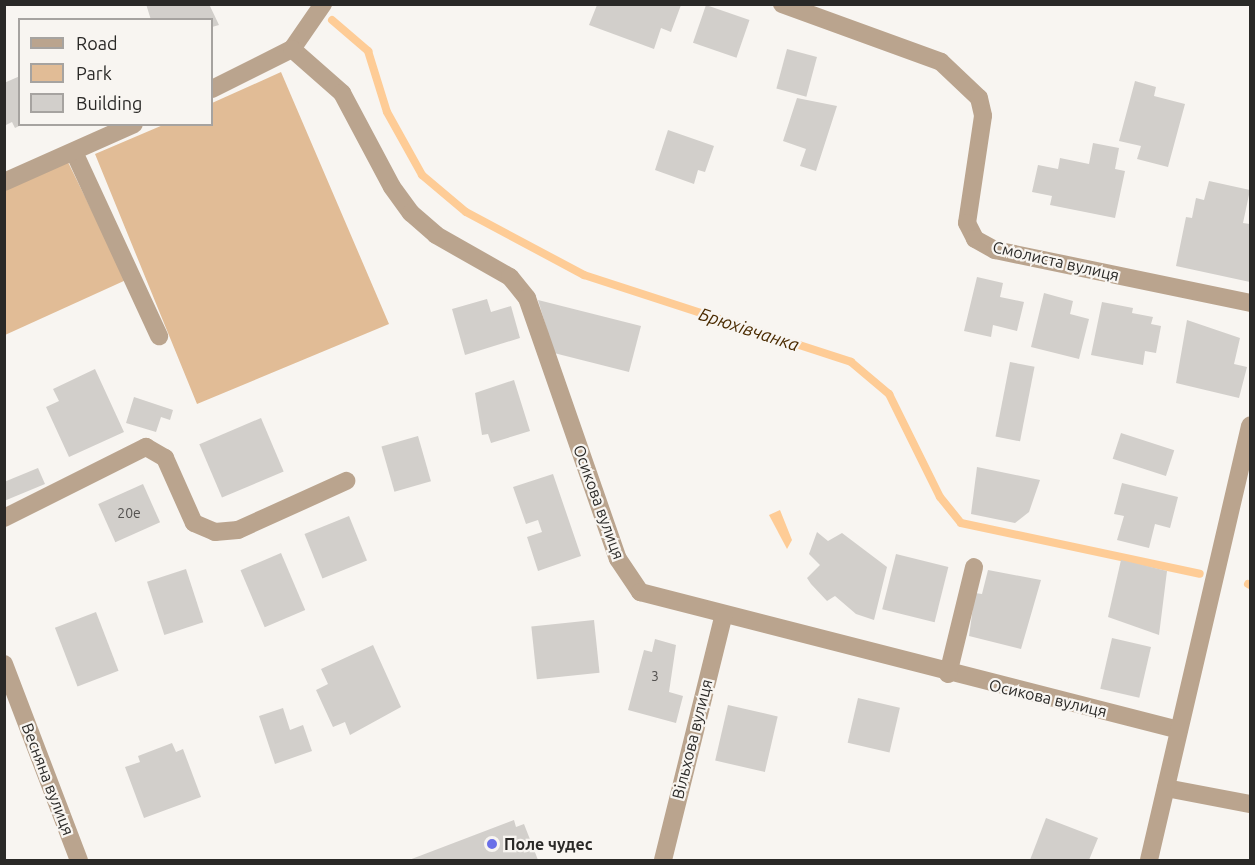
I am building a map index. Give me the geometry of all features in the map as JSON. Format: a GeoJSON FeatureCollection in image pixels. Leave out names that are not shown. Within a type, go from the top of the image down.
{"type":"FeatureCollection","features":[{"type":"Feature","properties":{"kind":"street"},"geometry":{"type":"LineString","coordinates":[[213,88],[292,49],[323,4]]}},
{"type":"Feature","properties":{"kind":"street","name":"Смолиста вулиця"},"geometry":{"type":"LineString","coordinates":[[782,4],[941,62],[979,98],[983,116],[967,223],[975,239],[995,250],[1251,303]]}},
{"type":"Feature","properties":{"kind":"street","name":"Осикова вулиця"},"geometry":{"type":"LineString","coordinates":[[292,49],[342,93],[392,187],[411,213],[436,235],[510,277],[526,298],[628,578],[640,592],[723,617],[1179,729]]}},
{"type":"Feature","properties":{"kind":"street"},"geometry":{"type":"LineString","coordinates":[[4,182],[130,126]]}},
{"type":"Feature","properties":{"kind":"street"},"geometry":{"type":"LineString","coordinates":[[74,152],[159,336]]}},
{"type":"Feature","properties":{"kind":"street"},"geometry":{"type":"LineString","coordinates":[[1149,861],[1251,426]]}},
{"type":"Feature","properties":{"kind":"street"},"geometry":{"type":"LineString","coordinates":[[4,518],[146,447],[165,458],[194,523],[215,532],[238,530],[346,481]]}},
{"type":"Feature","properties":{"kind":"street"},"geometry":{"type":"LineString","coordinates":[[948,674],[974,567]]}},
{"type":"Feature","properties":{"kind":"street","name":"Вільхова вулиця"},"geometry":{"type":"LineString","coordinates":[[663,861],[723,617]]}},
{"type":"Feature","properties":{"kind":"street","name":"Весняна вулиця"},"geometry":{"type":"LineString","coordinates":[[4,664],[79,861]]}},
{"type":"Feature","properties":{"kind":"street"},"geometry":{"type":"LineString","coordinates":[[1166,788],[1251,804]]}},
{"type":"Feature","properties":{"kind":"green space"},"geometry":{"type":"Polygon","coordinates":[[[281,72],[389,324],[197,404],[95,154],[161,126],[213,126],[213,103],[281,72]]]}},
{"type":"Feature","properties":{"kind":"green space"},"geometry":{"type":"Polygon","coordinates":[[[65,156],[126,280],[5,335],[4,185],[65,156]]]}},
{"type":"Feature","properties":{"kind":"shaded area"},"geometry":{"type":"Polygon","coordinates":[[[780,510],[792,540],[787,549],[769,515],[780,510]]]}},
{"type":"Feature","properties":{"kind":"building"},"geometry":{"type":"Polygon","coordinates":[[[146,4],[209,4],[219,25],[213,27],[213,18],[150,18],[146,4]]]}},
{"type":"Feature","properties":{"kind":"building"},"geometry":{"type":"Polygon","coordinates":[[[597,5],[681,5],[671,32],[661,28],[654,49],[589,25],[597,5]]]}},
{"type":"Feature","properties":{"kind":"building"},"geometry":{"type":"Polygon","coordinates":[[[706,5],[749,20],[736,58],[693,43],[706,5]]]}},
{"type":"Feature","properties":{"kind":"building"},"geometry":{"type":"Polygon","coordinates":[[[787,49],[817,57],[806,97],[776,89],[787,49]]]}},
{"type":"Feature","properties":{"kind":"building"},"geometry":{"type":"Polygon","coordinates":[[[18,77],[19,126],[15,128],[12,122],[4,126],[4,83],[18,77]]]}},
{"type":"Feature","properties":{"kind":"building"},"geometry":{"type":"Polygon","coordinates":[[[1135,81],[1156,87],[1154,96],[1185,104],[1168,167],[1137,159],[1141,146],[1119,141],[1135,81]]]}},
{"type":"Feature","properties":{"kind":"building"},"geometry":{"type":"Polygon","coordinates":[[[797,98],[837,106],[816,171],[800,166],[806,149],[783,141],[797,98]]]}},
{"type":"Feature","properties":{"kind":"building"},"geometry":{"type":"Polygon","coordinates":[[[668,130],[714,146],[705,172],[698,170],[694,184],[655,170],[668,130]]]}},
{"type":"Feature","properties":{"kind":"building"},"geometry":{"type":"Polygon","coordinates":[[[1093,143],[1119,148],[1115,169],[1125,171],[1115,218],[1050,205],[1052,196],[1032,192],[1038,165],[1058,169],[1060,158],[1089,164],[1093,143]]]}},
{"type":"Feature","properties":{"kind":"building"},"geometry":{"type":"Polygon","coordinates":[[[1209,181],[1250,190],[1243,223],[1250,224],[1250,282],[1176,266],[1186,217],[1192,218],[1196,198],[1204,200],[1209,181]]]}},
{"type":"Feature","properties":{"kind":"building"},"geometry":{"type":"Polygon","coordinates":[[[977,277],[1003,283],[1000,297],[1024,302],[1017,331],[993,325],[991,337],[964,331],[977,277]]]}},
{"type":"Feature","properties":{"kind":"building"},"geometry":{"type":"Polygon","coordinates":[[[1044,293],[1073,301],[1070,314],[1089,319],[1079,359],[1031,347],[1044,293]]]}},
{"type":"Feature","properties":{"kind":"building"},"geometry":{"type":"Polygon","coordinates":[[[487,299],[491,312],[511,306],[520,338],[465,355],[452,309],[487,299]]]}},
{"type":"Feature","properties":{"kind":"building"},"geometry":{"type":"Polygon","coordinates":[[[538,300],[641,326],[629,372],[554,353],[538,300]]]}},
{"type":"Feature","properties":{"kind":"building"},"geometry":{"type":"Polygon","coordinates":[[[1102,302],[1133,308],[1132,313],[1153,317],[1151,324],[1161,326],[1156,353],[1145,351],[1143,365],[1091,355],[1102,302]]]}},
{"type":"Feature","properties":{"kind":"building"},"geometry":{"type":"Polygon","coordinates":[[[1187,320],[1240,338],[1234,364],[1247,367],[1239,398],[1176,383],[1187,320]]]}},
{"type":"Feature","properties":{"kind":"building"},"geometry":{"type":"Polygon","coordinates":[[[1010,362],[1035,367],[1020,441],[995,437],[1010,362]]]}},
{"type":"Feature","properties":{"kind":"building"},"geometry":{"type":"Polygon","coordinates":[[[95,369],[124,432],[69,457],[46,407],[59,401],[53,389],[95,369]]]}},
{"type":"Feature","properties":{"kind":"building"},"geometry":{"type":"Polygon","coordinates":[[[514,380],[530,431],[491,443],[488,434],[482,435],[475,393],[514,380]]]}},
{"type":"Feature","properties":{"kind":"building"},"geometry":{"type":"Polygon","coordinates":[[[134,397],[173,410],[170,420],[161,417],[156,432],[126,423],[134,397]]]}},
{"type":"Feature","properties":{"kind":"building"},"geometry":{"type":"Polygon","coordinates":[[[261,418],[284,471],[222,498],[199,444],[261,418]]]}},
{"type":"Feature","properties":{"kind":"building"},"geometry":{"type":"Polygon","coordinates":[[[1121,433],[1174,450],[1166,476],[1113,459],[1121,433]]]}},
{"type":"Feature","properties":{"kind":"building"},"geometry":{"type":"Polygon","coordinates":[[[418,436],[431,481],[394,492],[381,446],[418,436]]]}},
{"type":"Feature","properties":{"kind":"building"},"geometry":{"type":"Polygon","coordinates":[[[977,467],[1040,480],[1029,512],[1015,523],[971,514],[977,467]]]}},
{"type":"Feature","properties":{"kind":"building"},"geometry":{"type":"Polygon","coordinates":[[[38,468],[45,484],[4,501],[4,482],[38,468]]]}},
{"type":"Feature","properties":{"kind":"building"},"geometry":{"type":"Polygon","coordinates":[[[553,474],[581,556],[538,571],[527,537],[542,532],[538,520],[526,524],[513,487],[553,474]]]}},
{"type":"Feature","properties":{"kind":"building"},"geometry":{"type":"Polygon","coordinates":[[[1122,483],[1178,497],[1170,528],[1155,524],[1149,548],[1117,540],[1124,516],[1114,514],[1122,483]]]}},
{"type":"Feature","properties":{"kind":"building"},"geometry":{"type":"Polygon","coordinates":[[[143,484],[160,522],[115,542],[98,504],[143,484]]]}},
{"type":"Feature","properties":{"kind":"building"},"geometry":{"type":"Polygon","coordinates":[[[349,516],[367,561],[322,578],[304,534],[349,516]]]}},
{"type":"Feature","properties":{"kind":"building"},"geometry":{"type":"Polygon","coordinates":[[[817,532],[828,541],[842,533],[887,567],[874,620],[856,614],[835,596],[827,601],[807,578],[820,565],[809,554],[817,532]]]}},
{"type":"Feature","properties":{"kind":"building"},"geometry":{"type":"Polygon","coordinates":[[[281,553],[305,610],[265,627],[240,570],[281,553]]]}},
{"type":"Feature","properties":{"kind":"building"},"geometry":{"type":"Polygon","coordinates":[[[896,554],[948,567],[935,622],[882,609],[896,554]]]}},
{"type":"Feature","properties":{"kind":"building"},"geometry":{"type":"Polygon","coordinates":[[[1121,560],[1167,571],[1159,635],[1108,617],[1121,560]]]}},
{"type":"Feature","properties":{"kind":"building"},"geometry":{"type":"Polygon","coordinates":[[[186,569],[203,622],[164,635],[147,582],[186,569]]]}},
{"type":"Feature","properties":{"kind":"building"},"geometry":{"type":"Polygon","coordinates":[[[988,570],[1041,580],[1021,649],[969,636],[975,593],[982,594],[988,570]]]}},
{"type":"Feature","properties":{"kind":"building"},"geometry":{"type":"Polygon","coordinates":[[[96,612],[119,671],[77,687],[55,628],[96,612]]]}},
{"type":"Feature","properties":{"kind":"building"},"geometry":{"type":"Polygon","coordinates":[[[594,620],[600,673],[537,679],[531,627],[594,620]]]}},
{"type":"Feature","properties":{"kind":"building"},"geometry":{"type":"Polygon","coordinates":[[[1112,638],[1151,647],[1139,698],[1100,689],[1112,638]]]}},
{"type":"Feature","properties":{"kind":"building"},"geometry":{"type":"Polygon","coordinates":[[[655,639],[676,645],[669,692],[683,696],[676,723],[628,710],[644,650],[652,652],[655,639]]]}},
{"type":"Feature","properties":{"kind":"building"},"geometry":{"type":"Polygon","coordinates":[[[373,645],[401,707],[350,735],[345,722],[333,727],[316,690],[328,684],[321,669],[373,645]]]}},
{"type":"Feature","properties":{"kind":"building"},"geometry":{"type":"Polygon","coordinates":[[[858,698],[900,708],[890,752],[848,743],[858,698]]]}},
{"type":"Feature","properties":{"kind":"building"},"geometry":{"type":"Polygon","coordinates":[[[728,705],[778,716],[765,772],[715,761],[728,705]]]}},
{"type":"Feature","properties":{"kind":"building"},"geometry":{"type":"Polygon","coordinates":[[[283,708],[290,730],[303,725],[312,751],[275,764],[259,716],[283,708]]]}},
{"type":"Feature","properties":{"kind":"building"},"geometry":{"type":"Polygon","coordinates":[[[172,743],[176,752],[183,749],[201,797],[144,818],[125,767],[140,762],[138,756],[172,743]]]}},
{"type":"Feature","properties":{"kind":"building"},"geometry":{"type":"Polygon","coordinates":[[[1046,818],[1098,838],[1089,860],[1030,860],[1046,818]]]}},
{"type":"Feature","properties":{"kind":"building","name":"Поле чудес"},"geometry":{"type":"Polygon","coordinates":[[[514,820],[516,827],[524,824],[538,860],[409,860],[514,820]]]}},
{"type":"Feature","properties":{"kind":"waterway","name":"Брюхівчанка"},"geometry":{"type":"LineString","coordinates":[[332,20],[368,51],[387,112],[422,175],[466,212],[584,275],[851,362],[889,394],[940,497],[961,523],[1200,574]]}},
{"type":"Feature","properties":{"kind":"place","name":"Поле чудес"},"geometry":{"type":"Point","coordinates":[492,844]}}]}
